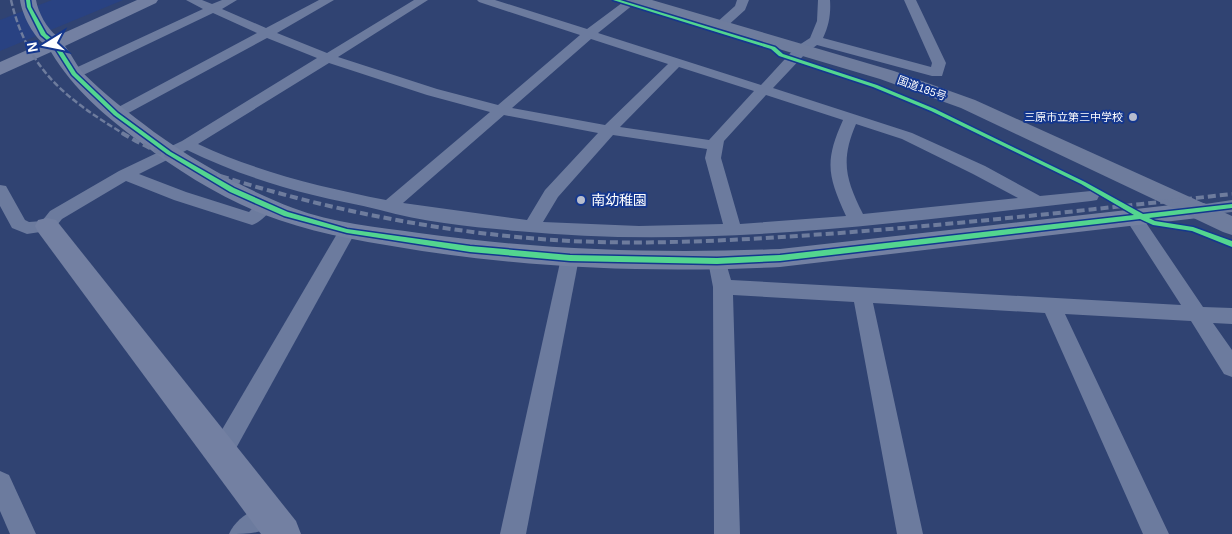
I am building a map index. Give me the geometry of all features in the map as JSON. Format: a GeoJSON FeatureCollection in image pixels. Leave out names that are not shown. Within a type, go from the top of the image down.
{"type":"FeatureCollection","features":[{"type":"Feature","properties":{"kind":"highway","name":"国道185号"},"geometry":{"type":"LineString","coordinates":[[633,0],[720,26],[808,45],[968,104],[1232,227]]}},
{"type":"Feature","properties":{"kind":"street"},"geometry":{"type":"LineString","coordinates":[[0,69],[49,40],[150,0]]}},
{"type":"Feature","properties":{"kind":"street"},"geometry":{"type":"LineString","coordinates":[[192,0],[266,33],[394,81],[502,111],[608,131],[715,145]]}},
{"type":"Feature","properties":{"kind":"street"},"geometry":{"type":"LineString","coordinates":[[74,74],[230,0]]}},
{"type":"Feature","properties":{"kind":"street"},"geometry":{"type":"LineString","coordinates":[[116,114],[328,0]]}},
{"type":"Feature","properties":{"kind":"street"},"geometry":{"type":"LineString","coordinates":[[0,190],[18,224],[27,228],[46,226],[56,215],[125,174],[178,149],[422,0]]}},
{"type":"Feature","properties":{"kind":"street"},"geometry":{"type":"LineString","coordinates":[[483,0],[907,136],[980,170],[1038,202]]}},
{"type":"Feature","properties":{"kind":"street"},"geometry":{"type":"LineString","coordinates":[[388,207],[502,111],[589,34],[633,0]]}},
{"type":"Feature","properties":{"kind":"street"},"geometry":{"type":"LineString","coordinates":[[720,26],[741,7],[743,0]]}},
{"type":"Feature","properties":{"kind":"street"},"geometry":{"type":"LineString","coordinates":[[733,230],[714,158],[716,140],[808,45],[823,19],[824,0]]}},
{"type":"Feature","properties":{"kind":"street"},"geometry":{"type":"LineString","coordinates":[[808,45],[937,73],[939,62],[910,0]]}},
{"type":"Feature","properties":{"kind":"street"},"geometry":{"type":"LineString","coordinates":[[28,3],[49,40],[74,74],[116,114],[178,149],[232,190],[286,214],[347,231],[470,249],[570,258],[716,261],[780,258],[1232,206]]}},
{"type":"Feature","properties":{"kind":"street"},"geometry":{"type":"LineString","coordinates":[[532,226],[551,194],[608,131],[676,63]]}},
{"type":"Feature","properties":{"kind":"street"},"geometry":{"type":"LineString","coordinates":[[851,118],[837,152],[837,171],[857,220]]}},
{"type":"Feature","properties":{"kind":"street"},"geometry":{"type":"LineString","coordinates":[[178,149],[284,182],[388,207],[458,219],[532,226],[651,232],[733,230],[857,220],[1092,196]]}},
{"type":"Feature","properties":{"kind":"street"},"geometry":{"type":"LineString","coordinates":[[125,174],[180,196],[252,219],[266,205]]}},
{"type":"Feature","properties":{"kind":"street"},"geometry":{"type":"LineString","coordinates":[[1134,218],[1232,368]]}},
{"type":"Feature","properties":{"kind":"street"},"geometry":{"type":"LineString","coordinates":[[46,226],[276,524],[242,534]]}},
{"type":"Feature","properties":{"kind":"street"},"geometry":{"type":"LineString","coordinates":[[221,453],[347,231]]}},
{"type":"Feature","properties":{"kind":"street"},"geometry":{"type":"LineString","coordinates":[[513,534],[570,258]]}},
{"type":"Feature","properties":{"kind":"street"},"geometry":{"type":"LineString","coordinates":[[716,261],[724,287],[728,534]]}},
{"type":"Feature","properties":{"kind":"street"},"geometry":{"type":"LineString","coordinates":[[724,287],[1232,316]]}},
{"type":"Feature","properties":{"kind":"street"},"geometry":{"type":"LineString","coordinates":[[862,295],[910,534]]}},
{"type":"Feature","properties":{"kind":"street"},"geometry":{"type":"LineString","coordinates":[[1051,305],[1156,534]]}},
{"type":"Feature","properties":{"kind":"street"},"geometry":{"type":"LineString","coordinates":[[0,484],[23,534]]}},
{"type":"Feature","properties":{"kind":"water"},"geometry":{"type":"Polygon","coordinates":[[[52,0],[123,0],[0,51],[0,20],[52,0]]]}},
{"type":"Feature","properties":{"kind":"railway"},"geometry":{"type":"LineString","coordinates":[[11,0],[27,45],[38,63],[52,80],[84,108],[124,134]]}},
{"type":"Feature","properties":{"kind":"railway"},"geometry":{"type":"LineString","coordinates":[[122,133],[164,154],[207,172],[297,198],[364,214],[433,226],[536,239],[571,241],[698,241],[826,234],[979,221],[1232,194]]}},
{"type":"Feature","properties":{"kind":"cycle path"},"geometry":{"type":"LineString","coordinates":[[28,0],[29,7],[44,35],[55,44],[74,74],[116,114],[169,153],[232,190],[286,214],[347,231],[470,249],[570,258],[717,261],[780,258],[1232,206]]}},
{"type":"Feature","properties":{"kind":"cycle path"},"geometry":{"type":"LineString","coordinates":[[615,0],[773,48],[781,55],[875,86],[933,110],[1083,183],[1153,223],[1193,229],[1232,244]]}},
{"type":"Feature","properties":{"kind":"place","name":"三原市立第三中学校"},"geometry":{"type":"Point","coordinates":[1133,117]}},
{"type":"Feature","properties":{"kind":"place","name":"南幼稚園"},"geometry":{"type":"Point","coordinates":[581,200]}}]}
